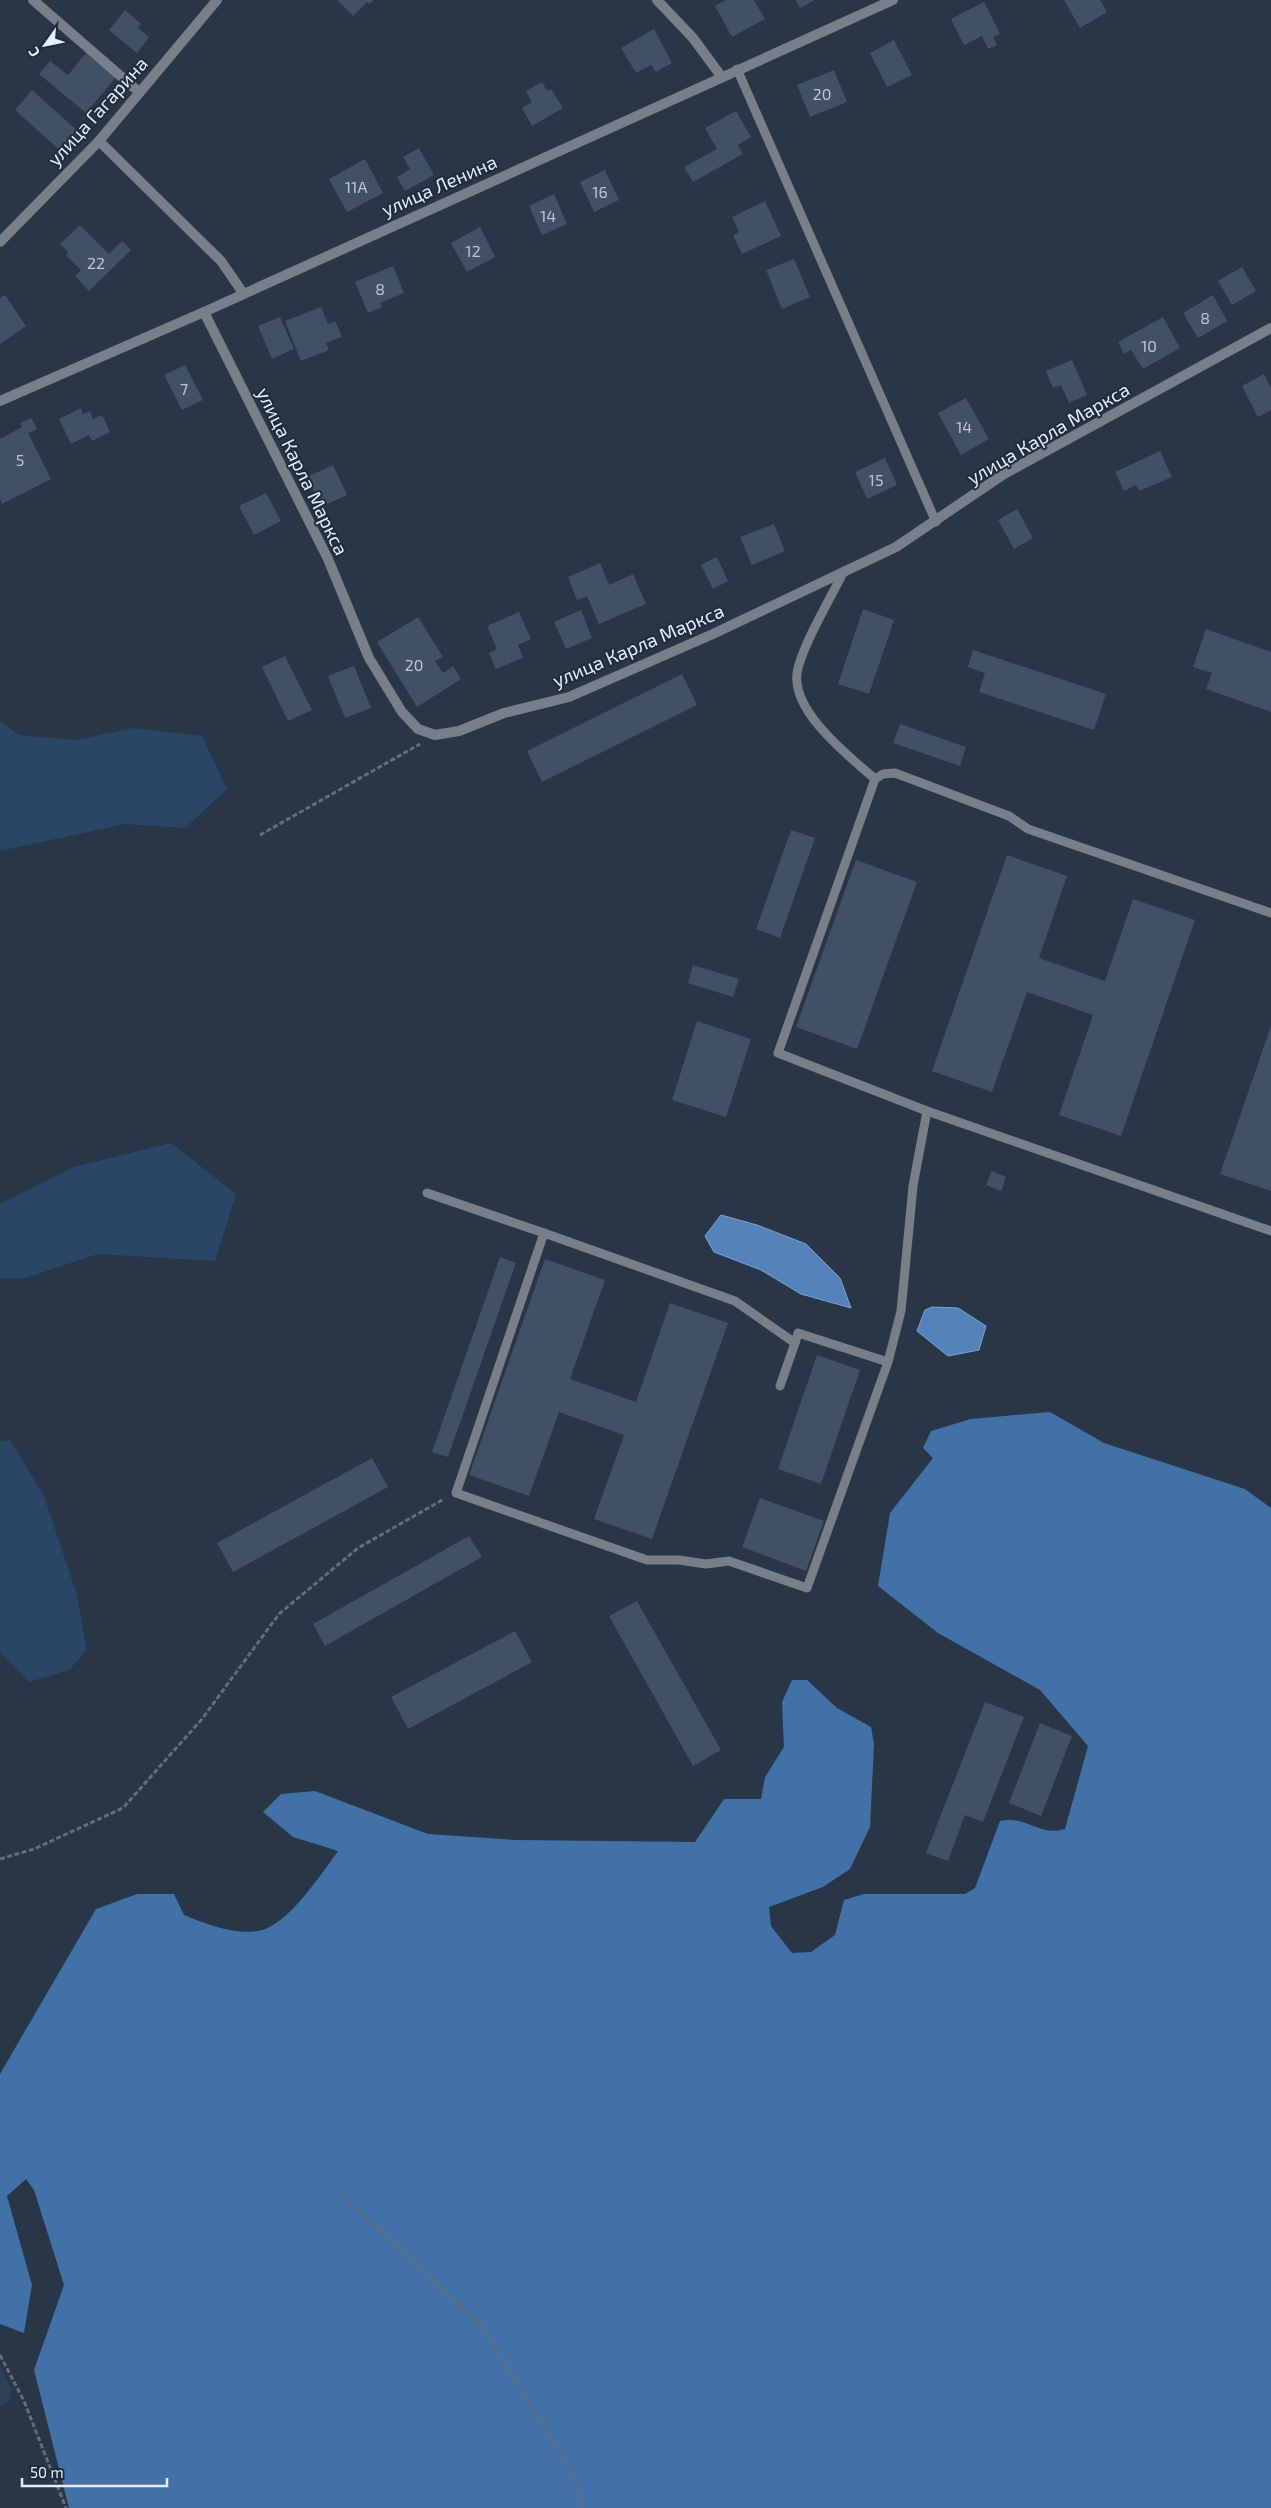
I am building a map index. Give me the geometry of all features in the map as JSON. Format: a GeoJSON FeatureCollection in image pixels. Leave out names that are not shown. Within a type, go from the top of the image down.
{"type":"FeatureCollection","features":[{"type":"Feature","properties":{"kind":"street"},"geometry":{"type":"LineString","coordinates":[[34,0],[139,92]]}},
{"type":"Feature","properties":{"kind":"street","name":"улица Гагарина"},"geometry":{"type":"LineString","coordinates":[[0,242],[99,141],[217,0]]}},
{"type":"Feature","properties":{"kind":"street"},"geometry":{"type":"LineString","coordinates":[[658,0],[693,38],[721,76]]}},
{"type":"Feature","properties":{"kind":"street","name":"улица Ленина"},"geometry":{"type":"LineString","coordinates":[[0,401],[204,312],[721,76],[893,0]]}},
{"type":"Feature","properties":{"kind":"street"},"geometry":{"type":"LineString","coordinates":[[99,141],[222,262],[243,293]]}},
{"type":"Feature","properties":{"kind":"street","name":"улица Карла Маркса"},"geometry":{"type":"LineString","coordinates":[[204,312],[328,559],[369,658],[402,712],[418,728],[435,735],[458,731],[504,713],[569,697],[713,634],[896,548],[1004,474],[1271,328]]}},
{"type":"Feature","properties":{"kind":"lane"},"geometry":{"type":"LineString","coordinates":[[737,69],[936,522]]}},
{"type":"Feature","properties":{"kind":"lane"},"geometry":{"type":"LineString","coordinates":[[844,571],[803,654],[798,669],[798,687],[806,706],[827,736],[875,779]]}},
{"type":"Feature","properties":{"kind":"lane"},"geometry":{"type":"LineString","coordinates":[[1271,913],[1028,829],[1009,816],[895,773],[883,774],[875,779],[778,1052],[927,1111],[1271,1231]]}},
{"type":"Feature","properties":{"kind":"lane"},"geometry":{"type":"LineString","coordinates":[[544,1233],[456,1493],[647,1560],[679,1560],[706,1564],[729,1561],[807,1588],[888,1362],[901,1311],[913,1186],[927,1111]]}},
{"type":"Feature","properties":{"kind":"lane"},"geometry":{"type":"LineString","coordinates":[[427,1193],[735,1301],[795,1343]]}},
{"type":"Feature","properties":{"kind":"lane"},"geometry":{"type":"LineString","coordinates":[[780,1386],[798,1333],[888,1362]]}},
{"type":"Feature","properties":{"kind":"path"},"geometry":{"type":"LineString","coordinates":[[260,836],[435,735]]}},
{"type":"Feature","properties":{"kind":"path"},"geometry":{"type":"LineString","coordinates":[[0,1859],[34,1849],[123,1808],[202,1719],[279,1614],[358,1548],[456,1493]]}},
{"type":"Feature","properties":{"kind":"path"},"geometry":{"type":"LineString","coordinates":[[343,2197],[481,2324],[573,2475],[582,2508]]}},
{"type":"Feature","properties":{"kind":"path"},"geometry":{"type":"LineString","coordinates":[[0,2355],[24,2401],[66,2508]]}},
{"type":"Feature","properties":{"kind":"shaded area"},"geometry":{"type":"Polygon","coordinates":[[[0,721],[19,735],[75,740],[134,728],[202,736],[227,789],[185,828],[125,824],[0,851],[0,721]]]}},
{"type":"Feature","properties":{"kind":"shaded area"},"geometry":{"type":"Polygon","coordinates":[[[171,1143],[236,1194],[215,1261],[98,1254],[25,1278],[0,1278],[0,1204],[74,1167],[171,1143]]]}},
{"type":"Feature","properties":{"kind":"shaded area"},"geometry":{"type":"Polygon","coordinates":[[[721,1215],[757,1225],[806,1244],[840,1278],[851,1308],[801,1294],[761,1270],[714,1252],[705,1236],[721,1215]]]}},
{"type":"Feature","properties":{"kind":"shaded area"},"geometry":{"type":"Polygon","coordinates":[[[932,1307],[958,1308],[986,1326],[979,1350],[948,1356],[917,1331],[925,1310],[932,1307]]]}},
{"type":"Feature","properties":{"kind":"shaded area"},"geometry":{"type":"Polygon","coordinates":[[[1050,1412],[1104,1443],[1245,1489],[1271,1508],[1271,2508],[69,2508],[34,2370],[64,2285],[34,2190],[26,2179],[7,2196],[32,2285],[24,2333],[0,2324],[0,2074],[96,1909],[137,1894],[174,1894],[184,1915],[202,1922],[220,1928],[249,1932],[269,1927],[292,1910],[338,1851],[293,1837],[263,1812],[281,1794],[315,1791],[428,1834],[517,1840],[695,1842],[724,1799],[761,1799],[765,1777],[784,1747],[782,1702],[792,1680],[807,1680],[837,1708],[871,1727],[874,1744],[870,1827],[850,1869],[823,1887],[769,1907],[771,1926],[792,1953],[811,1952],[835,1935],[844,1900],[864,1894],[965,1894],[975,1888],[1000,1821],[1018,1821],[1056,1831],[1065,1829],[1088,1746],[1040,1690],[938,1633],[878,1586],[890,1513],[933,1458],[923,1448],[931,1431],[971,1419],[1050,1412]]]}},
{"type":"Feature","properties":{"kind":"shaded area"},"geometry":{"type":"Polygon","coordinates":[[[10,1440],[44,1496],[76,1592],[87,1650],[69,1670],[29,1682],[0,1652],[0,1441],[10,1440]]]}},
{"type":"Feature","properties":{"kind":"shaded area"},"geometry":{"type":"Polygon","coordinates":[[[0,2366],[11,2389],[10,2400],[0,2408],[0,2366]]]}},
{"type":"Feature","properties":{"kind":"building"},"geometry":{"type":"Polygon","coordinates":[[[337,0],[374,0],[370,4],[367,2],[353,16],[337,0]]]}},
{"type":"Feature","properties":{"kind":"building"},"geometry":{"type":"Polygon","coordinates":[[[726,0],[754,0],[765,19],[732,37],[715,6],[726,0]]]}},
{"type":"Feature","properties":{"kind":"building"},"geometry":{"type":"Polygon","coordinates":[[[796,0],[815,0],[800,8],[796,0]]]}},
{"type":"Feature","properties":{"kind":"building"},"geometry":{"type":"Polygon","coordinates":[[[1064,0],[1100,0],[1107,12],[1080,28],[1064,0]]]}},
{"type":"Feature","properties":{"kind":"building"},"geometry":{"type":"Polygon","coordinates":[[[984,2],[1000,34],[993,37],[997,45],[988,49],[982,36],[964,45],[951,19],[984,2]]]}},
{"type":"Feature","properties":{"kind":"building"},"geometry":{"type":"Polygon","coordinates":[[[125,10],[141,24],[138,28],[149,37],[137,53],[109,30],[125,10]]]}},
{"type":"Feature","properties":{"kind":"building"},"geometry":{"type":"Polygon","coordinates":[[[654,29],[672,63],[656,72],[651,65],[636,73],[621,48],[654,29]]]}},
{"type":"Feature","properties":{"kind":"building"},"geometry":{"type":"Polygon","coordinates":[[[894,40],[912,75],[887,87],[870,53],[894,40]]]}},
{"type":"Feature","properties":{"kind":"building"},"geometry":{"type":"Polygon","coordinates":[[[86,53],[116,77],[86,113],[39,74],[50,61],[68,75],[86,53]]]}},
{"type":"Feature","properties":{"kind":"building"},"geometry":{"type":"Polygon","coordinates":[[[834,70],[847,102],[810,117],[797,85],[834,70]]]}},
{"type":"Feature","properties":{"kind":"building"},"geometry":{"type":"Polygon","coordinates":[[[542,82],[547,91],[551,89],[563,108],[532,126],[522,108],[532,102],[526,91],[542,82]]]}},
{"type":"Feature","properties":{"kind":"building"},"geometry":{"type":"Polygon","coordinates":[[[32,90],[81,134],[64,154],[15,110],[32,90]]]}},
{"type":"Feature","properties":{"kind":"building"},"geometry":{"type":"Polygon","coordinates":[[[736,111],[751,137],[738,145],[743,154],[693,182],[684,167],[717,149],[705,128],[736,111]]]}},
{"type":"Feature","properties":{"kind":"building"},"geometry":{"type":"Polygon","coordinates":[[[419,148],[434,175],[405,191],[397,177],[410,169],[403,157],[419,148]]]}},
{"type":"Feature","properties":{"kind":"building"},"geometry":{"type":"Polygon","coordinates":[[[365,159],[383,193],[347,212],[329,179],[365,159]]]}},
{"type":"Feature","properties":{"kind":"building"},"geometry":{"type":"Polygon","coordinates":[[[605,170],[619,200],[594,212],[580,182],[605,170]]]}},
{"type":"Feature","properties":{"kind":"building"},"geometry":{"type":"Polygon","coordinates":[[[554,194],[567,224],[542,235],[529,206],[554,194]]]}},
{"type":"Feature","properties":{"kind":"building"},"geometry":{"type":"Polygon","coordinates":[[[765,201],[781,236],[742,254],[733,235],[739,232],[732,217],[765,201]]]}},
{"type":"Feature","properties":{"kind":"building"},"geometry":{"type":"Polygon","coordinates":[[[80,225],[109,254],[122,241],[131,250],[89,291],[75,276],[81,270],[66,255],[68,252],[60,244],[80,225]]]}},
{"type":"Feature","properties":{"kind":"building"},"geometry":{"type":"Polygon","coordinates":[[[480,227],[495,257],[467,272],[451,243],[480,227]]]}},
{"type":"Feature","properties":{"kind":"building"},"geometry":{"type":"Polygon","coordinates":[[[794,259],[810,297],[782,309],[766,270],[794,259]]]}},
{"type":"Feature","properties":{"kind":"building"},"geometry":{"type":"Polygon","coordinates":[[[393,266],[404,293],[380,303],[382,307],[368,313],[355,282],[393,266]]]}},
{"type":"Feature","properties":{"kind":"building"},"geometry":{"type":"Polygon","coordinates":[[[1242,267],[1256,291],[1232,305],[1218,281],[1242,267]]]}},
{"type":"Feature","properties":{"kind":"building"},"geometry":{"type":"Polygon","coordinates":[[[5,295],[26,326],[0,344],[0,298],[5,295]]]}},
{"type":"Feature","properties":{"kind":"building"},"geometry":{"type":"Polygon","coordinates":[[[1213,295],[1227,321],[1198,338],[1183,313],[1213,295]]]}},
{"type":"Feature","properties":{"kind":"building"},"geometry":{"type":"Polygon","coordinates":[[[321,307],[328,324],[335,321],[342,337],[326,343],[329,350],[301,361],[285,321],[321,307]]]}},
{"type":"Feature","properties":{"kind":"building"},"geometry":{"type":"Polygon","coordinates":[[[280,317],[294,349],[272,359],[258,326],[280,317]]]}},
{"type":"Feature","properties":{"kind":"building"},"geometry":{"type":"Polygon","coordinates":[[[1163,317],[1180,348],[1143,369],[1131,350],[1124,354],[1118,342],[1163,317]]]}},
{"type":"Feature","properties":{"kind":"building"},"geometry":{"type":"Polygon","coordinates":[[[1072,360],[1087,395],[1069,403],[1061,385],[1053,388],[1046,371],[1072,360]]]}},
{"type":"Feature","properties":{"kind":"building"},"geometry":{"type":"Polygon","coordinates":[[[185,365],[203,400],[182,410],[164,375],[185,365]]]}},
{"type":"Feature","properties":{"kind":"building"},"geometry":{"type":"Polygon","coordinates":[[[1264,374],[1271,388],[1271,410],[1258,417],[1242,386],[1264,374]]]}},
{"type":"Feature","properties":{"kind":"building"},"geometry":{"type":"Polygon","coordinates":[[[966,398],[989,439],[961,455],[938,413],[966,398]]]}},
{"type":"Feature","properties":{"kind":"building"},"geometry":{"type":"Polygon","coordinates":[[[81,408],[83,414],[90,411],[93,419],[102,415],[110,432],[92,441],[89,435],[71,444],[59,419],[81,408]]]}},
{"type":"Feature","properties":{"kind":"building"},"geometry":{"type":"Polygon","coordinates":[[[31,418],[37,429],[28,433],[51,479],[2,504],[0,499],[0,439],[22,427],[20,423],[31,418]]]}},
{"type":"Feature","properties":{"kind":"building"},"geometry":{"type":"Polygon","coordinates":[[[1160,451],[1172,477],[1139,491],[1136,485],[1124,491],[1115,472],[1160,451]]]}},
{"type":"Feature","properties":{"kind":"building"},"geometry":{"type":"Polygon","coordinates":[[[885,458],[897,485],[867,499],[855,472],[885,458]]]}},
{"type":"Feature","properties":{"kind":"building"},"geometry":{"type":"Polygon","coordinates":[[[333,465],[347,495],[321,507],[307,477],[333,465]]]}},
{"type":"Feature","properties":{"kind":"building"},"geometry":{"type":"Polygon","coordinates":[[[266,493],[281,521],[254,535],[239,506],[266,493]]]}},
{"type":"Feature","properties":{"kind":"building"},"geometry":{"type":"Polygon","coordinates":[[[1017,509],[1033,538],[1014,549],[998,520],[1017,509]]]}},
{"type":"Feature","properties":{"kind":"building"},"geometry":{"type":"Polygon","coordinates":[[[774,524],[785,551],[752,565],[740,537],[774,524]]]}},
{"type":"Feature","properties":{"kind":"building"},"geometry":{"type":"Polygon","coordinates":[[[717,557],[728,581],[713,589],[701,565],[717,557]]]}},
{"type":"Feature","properties":{"kind":"building"},"geometry":{"type":"Polygon","coordinates":[[[600,563],[609,585],[633,574],[646,604],[599,624],[587,596],[577,600],[568,577],[600,563]]]}},
{"type":"Feature","properties":{"kind":"building"},"geometry":{"type":"Polygon","coordinates":[[[863,609],[894,620],[869,694],[838,684],[863,609]]]}},
{"type":"Feature","properties":{"kind":"building"},"geometry":{"type":"Polygon","coordinates":[[[581,610],[592,638],[566,649],[554,622],[581,610]]]}},
{"type":"Feature","properties":{"kind":"building"},"geometry":{"type":"Polygon","coordinates":[[[519,612],[531,639],[518,645],[523,658],[496,669],[489,653],[497,649],[487,626],[519,612]]]}},
{"type":"Feature","properties":{"kind":"building"},"geometry":{"type":"Polygon","coordinates":[[[418,617],[443,657],[435,661],[443,673],[453,666],[461,679],[417,707],[377,642],[418,617]]]}},
{"type":"Feature","properties":{"kind":"building"},"geometry":{"type":"Polygon","coordinates":[[[1206,629],[1271,652],[1271,712],[1206,689],[1212,673],[1193,667],[1206,629]]]}},
{"type":"Feature","properties":{"kind":"building"},"geometry":{"type":"Polygon","coordinates":[[[973,650],[1106,694],[1094,730],[979,692],[985,673],[968,667],[973,650]]]}},
{"type":"Feature","properties":{"kind":"building"},"geometry":{"type":"Polygon","coordinates":[[[285,656],[312,710],[288,721],[262,667],[285,656]]]}},
{"type":"Feature","properties":{"kind":"building"},"geometry":{"type":"Polygon","coordinates":[[[354,666],[371,708],[345,718],[328,676],[354,666]]]}},
{"type":"Feature","properties":{"kind":"building"},"geometry":{"type":"Polygon","coordinates":[[[682,674],[697,705],[542,782],[527,751],[682,674]]]}},
{"type":"Feature","properties":{"kind":"building"},"geometry":{"type":"Polygon","coordinates":[[[900,724],[966,747],[960,766],[893,743],[900,724]]]}},
{"type":"Feature","properties":{"kind":"building"},"geometry":{"type":"Polygon","coordinates":[[[791,830],[815,838],[780,938],[756,929],[791,830]]]}},
{"type":"Feature","properties":{"kind":"building"},"geometry":{"type":"Polygon","coordinates":[[[1007,855],[1067,876],[1039,958],[1105,981],[1133,899],[1195,920],[1121,1136],[1059,1115],[1093,1015],[1027,992],[992,1092],[932,1071],[1007,855]]]}},
{"type":"Feature","properties":{"kind":"building"},"geometry":{"type":"Polygon","coordinates":[[[856,860],[917,882],[857,1049],[796,1027],[856,860]]]}},
{"type":"Feature","properties":{"kind":"building"},"geometry":{"type":"Polygon","coordinates":[[[693,965],[739,979],[733,997],[688,983],[693,965]]]}},
{"type":"Feature","properties":{"kind":"building"},"geometry":{"type":"Polygon","coordinates":[[[697,1021],[751,1039],[726,1117],[672,1100],[697,1021]]]}},
{"type":"Feature","properties":{"kind":"building"},"geometry":{"type":"Polygon","coordinates":[[[1271,1026],[1271,1191],[1220,1174],[1271,1026]]]}},
{"type":"Feature","properties":{"kind":"building"},"geometry":{"type":"Polygon","coordinates":[[[992,1171],[1006,1177],[1001,1191],[986,1185],[992,1171]]]}},
{"type":"Feature","properties":{"kind":"building"},"geometry":{"type":"Polygon","coordinates":[[[500,1257],[516,1263],[448,1457],[432,1452],[500,1257]]]}},
{"type":"Feature","properties":{"kind":"building"},"geometry":{"type":"Polygon","coordinates":[[[545,1259],[605,1280],[570,1379],[636,1402],[670,1303],[728,1323],[652,1539],[594,1519],[624,1435],[559,1412],[529,1496],[469,1475],[545,1259]]]}},
{"type":"Feature","properties":{"kind":"building"},"geometry":{"type":"Polygon","coordinates":[[[817,1355],[860,1370],[821,1484],[778,1469],[817,1355]]]}},
{"type":"Feature","properties":{"kind":"building"},"geometry":{"type":"Polygon","coordinates":[[[372,1458],[388,1487],[233,1572],[217,1543],[372,1458]]]}},
{"type":"Feature","properties":{"kind":"building"},"geometry":{"type":"Polygon","coordinates":[[[760,1498],[824,1521],[806,1571],[742,1547],[760,1498]]]}},
{"type":"Feature","properties":{"kind":"building"},"geometry":{"type":"Polygon","coordinates":[[[469,1536],[482,1557],[325,1646],[313,1624],[469,1536]]]}},
{"type":"Feature","properties":{"kind":"building"},"geometry":{"type":"Polygon","coordinates":[[[637,1601],[721,1750],[693,1766],[609,1616],[637,1601]]]}},
{"type":"Feature","properties":{"kind":"building"},"geometry":{"type":"Polygon","coordinates":[[[515,1631],[532,1662],[408,1729],[391,1697],[515,1631]]]}},
{"type":"Feature","properties":{"kind":"building"},"geometry":{"type":"Polygon","coordinates":[[[985,1702],[1024,1717],[983,1822],[965,1815],[948,1861],[926,1853],[985,1702]]]}},
{"type":"Feature","properties":{"kind":"building"},"geometry":{"type":"Polygon","coordinates":[[[1040,1723],[1072,1736],[1041,1816],[1009,1803],[1040,1723]]]}}]}
